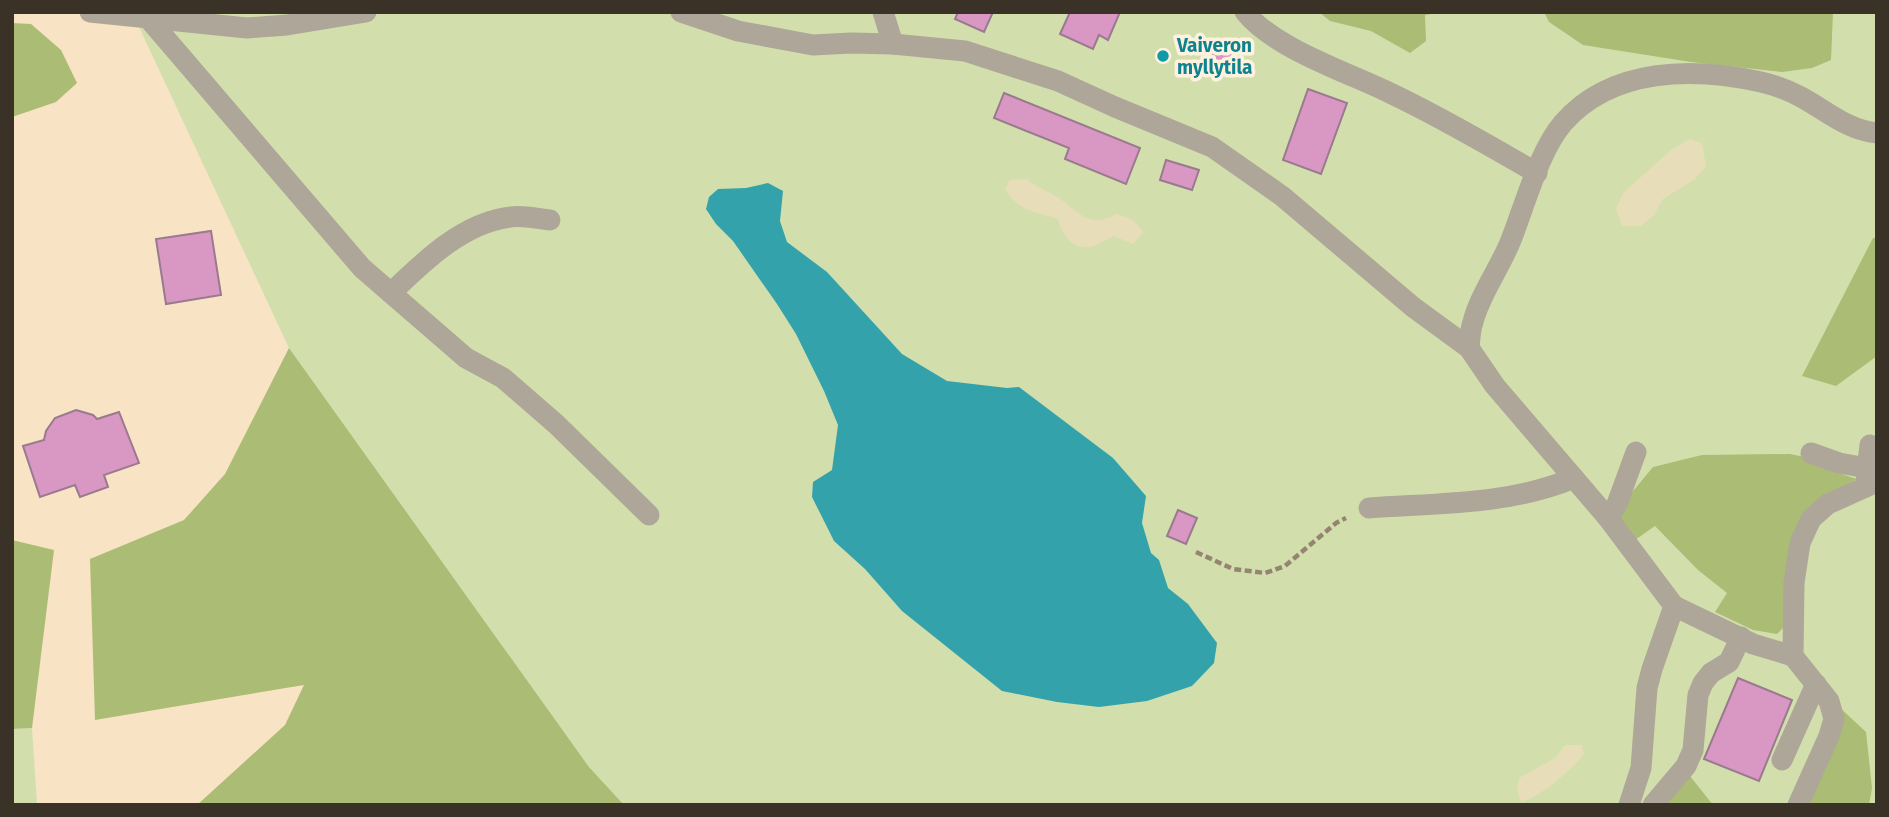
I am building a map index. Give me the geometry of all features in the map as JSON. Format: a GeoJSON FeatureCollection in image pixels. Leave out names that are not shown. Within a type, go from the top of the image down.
{"type":"FeatureCollection","features":[{"type":"Feature","properties":{"kind":"lane"},"geometry":{"type":"LineString","coordinates":[[90,12],[247,28],[333,19],[366,12]]}},
{"type":"Feature","properties":{"kind":"lane"},"geometry":{"type":"LineString","coordinates":[[681,12],[738,31],[813,45],[893,44],[965,51],[1058,81],[1212,147],[1282,196],[1413,307],[1469,348],[1495,386],[1608,518],[1674,606],[1753,644],[1793,656],[1829,701],[1834,719],[1798,805]]}},
{"type":"Feature","properties":{"kind":"lane"},"geometry":{"type":"LineString","coordinates":[[883,12],[893,44]]}},
{"type":"Feature","properties":{"kind":"lane"},"geometry":{"type":"LineString","coordinates":[[1245,12],[1291,47],[1452,124],[1537,173]]}},
{"type":"Feature","properties":{"kind":"lane"},"geometry":{"type":"LineString","coordinates":[[148,18],[362,268],[466,358],[503,379],[535,406],[649,515]]}},
{"type":"Feature","properties":{"kind":"lane"},"geometry":{"type":"LineString","coordinates":[[1469,348],[1473,320],[1509,246],[1544,154],[1562,124],[1588,101],[1616,86],[1646,76],[1701,74],[1762,83],[1800,96],[1836,120],[1863,132],[1877,133]]}},
{"type":"Feature","properties":{"kind":"lane"},"geometry":{"type":"LineString","coordinates":[[391,293],[443,247],[486,222],[513,216],[550,220]]}},
{"type":"Feature","properties":{"kind":"lane"},"geometry":{"type":"LineString","coordinates":[[1870,445],[1870,479]]}},
{"type":"Feature","properties":{"kind":"lane"},"geometry":{"type":"LineString","coordinates":[[1608,518],[1622,493],[1636,452]]}},
{"type":"Feature","properties":{"kind":"lane"},"geometry":{"type":"LineString","coordinates":[[1811,453],[1839,463],[1870,479]]}},
{"type":"Feature","properties":{"kind":"lane"},"geometry":{"type":"LineString","coordinates":[[1369,508],[1496,499],[1536,492],[1574,478]]}},
{"type":"Feature","properties":{"kind":"lane"},"geometry":{"type":"LineString","coordinates":[[1793,656],[1794,583],[1800,543],[1811,519],[1870,479]]}},
{"type":"Feature","properties":{"kind":"lane"},"geometry":{"type":"LineString","coordinates":[[1629,805],[1641,768],[1651,669],[1674,606]]}},
{"type":"Feature","properties":{"kind":"lane"},"geometry":{"type":"LineString","coordinates":[[1653,805],[1686,766],[1693,750],[1698,695],[1703,682],[1711,673],[1729,662],[1741,637]]}},
{"type":"Feature","properties":{"kind":"lane"},"geometry":{"type":"LineString","coordinates":[[1782,760],[1815,684]]}},
{"type":"Feature","properties":{"kind":"path"},"geometry":{"type":"LineString","coordinates":[[1196,552],[1233,569],[1265,573],[1285,566],[1336,523],[1369,508]]}},
{"type":"Feature","properties":{"kind":"green space"},"geometry":{"type":"Polygon","coordinates":[[[132,12],[1877,12],[1877,805],[624,805],[589,767],[289,348],[132,12]]]}},
{"type":"Feature","properties":{"kind":"green space"},"geometry":{"type":"Polygon","coordinates":[[[1319,12],[1443,12],[1425,15],[1426,41],[1410,53],[1371,31],[1330,21],[1319,12]]]}},
{"type":"Feature","properties":{"kind":"green space"},"geometry":{"type":"Polygon","coordinates":[[[1544,12],[1833,12],[1831,60],[1812,68],[1782,72],[1691,62],[1583,45],[1549,22],[1544,12]]]}},
{"type":"Feature","properties":{"kind":"green space"},"geometry":{"type":"Polygon","coordinates":[[[12,23],[31,24],[61,50],[77,83],[56,102],[12,117],[12,23]]]}},
{"type":"Feature","properties":{"kind":"green space"},"geometry":{"type":"Polygon","coordinates":[[[1873,238],[1877,238],[1877,356],[1836,386],[1802,376],[1873,238]]]}},
{"type":"Feature","properties":{"kind":"green space"},"geometry":{"type":"Polygon","coordinates":[[[289,348],[589,767],[624,805],[197,805],[285,725],[304,685],[95,720],[90,559],[184,520],[225,474],[289,348]]]}},
{"type":"Feature","properties":{"kind":"green space"},"geometry":{"type":"Polygon","coordinates":[[[1790,454],[1815,459],[1832,471],[1857,479],[1826,496],[1805,514],[1788,623],[1777,634],[1753,630],[1715,612],[1727,593],[1698,570],[1655,526],[1635,540],[1616,517],[1653,467],[1702,455],[1790,454]]]}},
{"type":"Feature","properties":{"kind":"green space"},"geometry":{"type":"Polygon","coordinates":[[[12,540],[54,550],[32,728],[12,729],[12,540]]]}},
{"type":"Feature","properties":{"kind":"green space"},"geometry":{"type":"Polygon","coordinates":[[[1837,705],[1866,732],[1872,788],[1869,805],[1805,805],[1837,705]]]}},
{"type":"Feature","properties":{"kind":"green space"},"geometry":{"type":"Polygon","coordinates":[[[32,728],[37,804],[12,805],[12,729],[32,728]]]}},
{"type":"Feature","properties":{"kind":"green space"},"geometry":{"type":"Polygon","coordinates":[[[1690,776],[1713,805],[1661,805],[1690,776]]]}},
{"type":"Feature","properties":{"kind":"sand"},"geometry":{"type":"Polygon","coordinates":[[[1690,139],[1702,143],[1706,167],[1695,179],[1663,199],[1654,215],[1641,226],[1622,226],[1616,208],[1624,192],[1671,150],[1690,139]]]}},
{"type":"Feature","properties":{"kind":"sand"},"geometry":{"type":"Polygon","coordinates":[[[1027,179],[1084,217],[1098,220],[1121,215],[1135,222],[1143,232],[1133,244],[1114,236],[1091,247],[1078,246],[1067,238],[1058,219],[1022,206],[1005,189],[1010,180],[1027,179]]]}},
{"type":"Feature","properties":{"kind":"sand"},"geometry":{"type":"Polygon","coordinates":[[[1565,745],[1581,745],[1584,754],[1555,782],[1521,802],[1517,790],[1519,778],[1555,758],[1565,745]]]}},
{"type":"Feature","properties":{"kind":"water"},"geometry":{"type":"Polygon","coordinates":[[[768,183],[783,191],[780,221],[787,242],[827,272],[902,354],[947,381],[1019,387],[1113,458],[1146,496],[1142,523],[1151,553],[1159,560],[1168,588],[1188,604],[1217,643],[1214,663],[1192,686],[1147,701],[1099,707],[1002,691],[902,611],[865,569],[834,541],[812,497],[813,482],[832,470],[838,425],[796,334],[733,241],[706,209],[709,197],[718,189],[746,188],[768,183]]]}},
{"type":"Feature","properties":{"kind":"building"},"geometry":{"type":"Polygon","coordinates":[[[958,12],[993,12],[984,32],[955,19],[958,12]]]}},
{"type":"Feature","properties":{"kind":"building"},"geometry":{"type":"Polygon","coordinates":[[[1070,12],[1120,12],[1108,40],[1099,35],[1093,49],[1060,34],[1070,12]]]}},
{"type":"Feature","properties":{"kind":"building"},"geometry":{"type":"Polygon","coordinates":[[[1209,45],[1241,56],[1234,75],[1202,65],[1209,45]]]}},
{"type":"Feature","properties":{"kind":"building"},"geometry":{"type":"Polygon","coordinates":[[[1308,89],[1347,103],[1321,174],[1283,160],[1308,89]]]}},
{"type":"Feature","properties":{"kind":"building"},"geometry":{"type":"Polygon","coordinates":[[[1004,93],[1140,148],[1126,184],[1065,159],[1069,148],[994,118],[1004,93]]]}},
{"type":"Feature","properties":{"kind":"building"},"geometry":{"type":"Polygon","coordinates":[[[1166,160],[1199,170],[1192,190],[1160,180],[1166,160]]]}},
{"type":"Feature","properties":{"kind":"building"},"geometry":{"type":"Polygon","coordinates":[[[211,231],[221,295],[166,304],[156,239],[211,231]]]}},
{"type":"Feature","properties":{"kind":"building"},"geometry":{"type":"Polygon","coordinates":[[[76,410],[93,415],[97,419],[119,412],[139,463],[104,475],[108,487],[80,497],[75,485],[40,497],[23,446],[44,440],[46,431],[55,418],[76,410]]]}},
{"type":"Feature","properties":{"kind":"building"},"geometry":{"type":"Polygon","coordinates":[[[1178,510],[1197,518],[1186,544],[1167,536],[1178,510]]]}},
{"type":"Feature","properties":{"kind":"building"},"geometry":{"type":"Polygon","coordinates":[[[1738,678],[1792,700],[1759,781],[1704,759],[1738,678]]]}},
{"type":"Feature","properties":{"kind":"place","name":"Vaiveron myllytila"},"geometry":{"type":"Point","coordinates":[1163,56]}}]}
